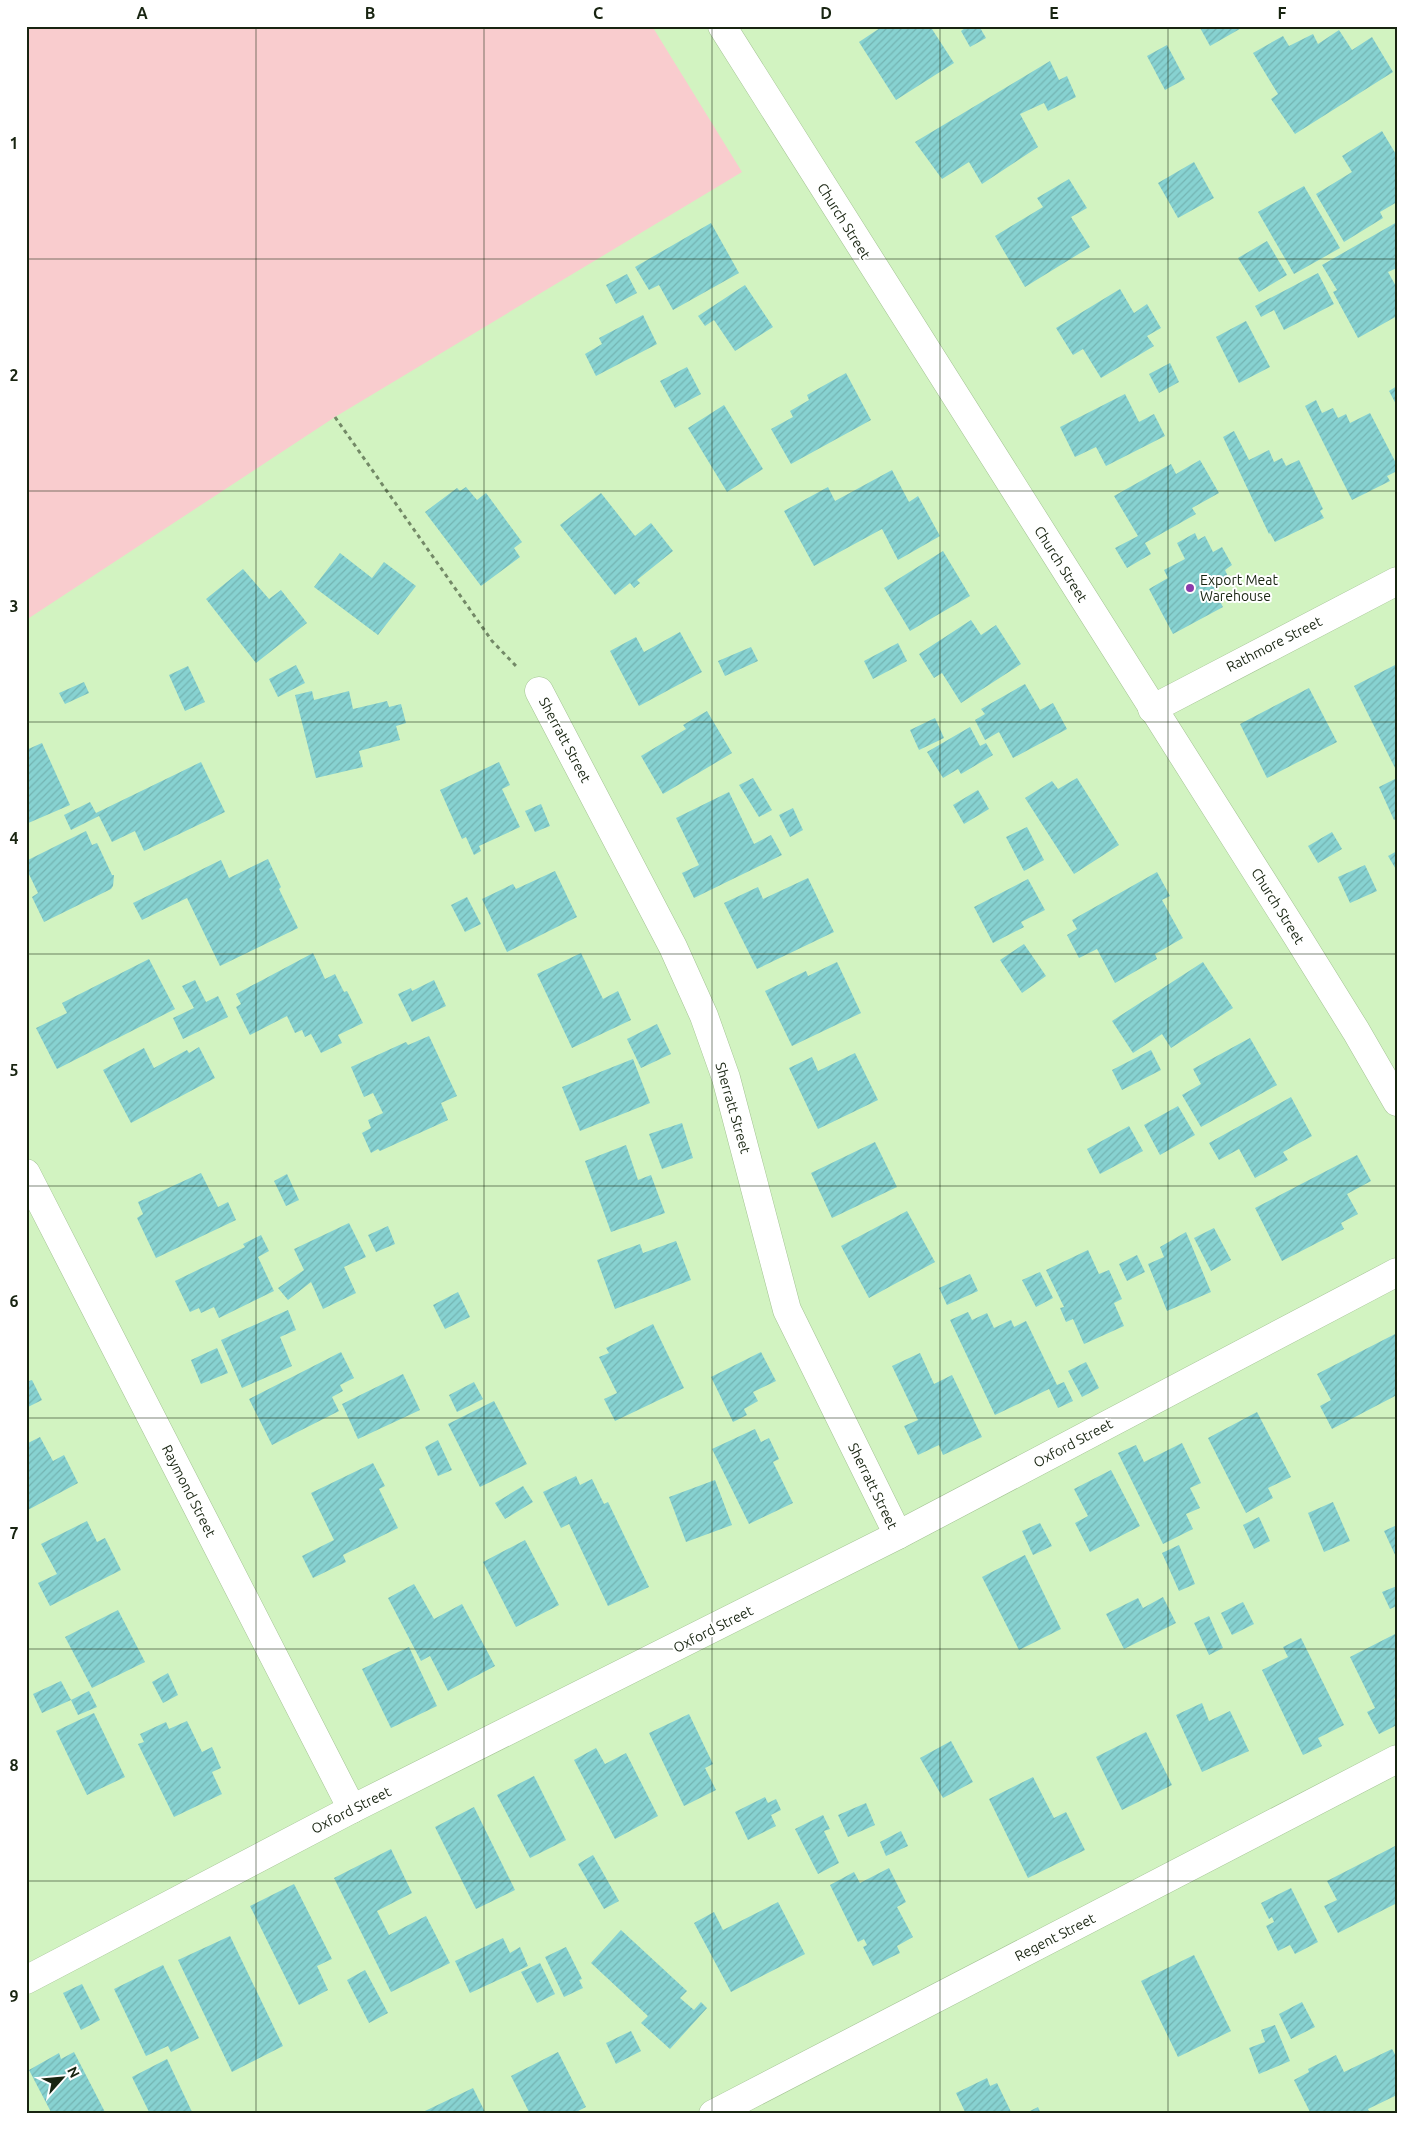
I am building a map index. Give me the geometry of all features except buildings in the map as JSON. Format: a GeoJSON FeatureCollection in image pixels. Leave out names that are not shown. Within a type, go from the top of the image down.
{"type":"FeatureCollection","features":[{"type":"Feature","properties":{"kind":"street","name":"Church Street"},"geometry":{"type":"LineString","coordinates":[[722,26],[1317,968],[1397,1102]]}},
{"type":"Feature","properties":{"kind":"street","name":"Rathmore Street"},"geometry":{"type":"LineString","coordinates":[[1152,709],[1397,581]]}},
{"type":"Feature","properties":{"kind":"street","name":"Sherratt Street"},"geometry":{"type":"LineString","coordinates":[[539,691],[673,947],[704,1016],[726,1078],[787,1310],[898,1535]]}},
{"type":"Feature","properties":{"kind":"street","name":"Raymond Street"},"geometry":{"type":"LineString","coordinates":[[26,1173],[352,1809]]}},
{"type":"Feature","properties":{"kind":"street","name":"Oxford Street"},"geometry":{"type":"LineString","coordinates":[[26,1980],[352,1809],[898,1535],[1397,1272]]}},
{"type":"Feature","properties":{"kind":"street","name":"Regent Street"},"geometry":{"type":"LineString","coordinates":[[713,2114],[1397,1759]]}},
{"type":"Feature","properties":{"kind":"path"},"geometry":{"type":"LineString","coordinates":[[335,417],[492,641],[539,691]]}},
{"type":"Feature","properties":{"kind":"shaded area"},"geometry":{"type":"Polygon","coordinates":[[[26,26],[652,26],[742,172],[335,417],[26,620],[26,26]]]}},
{"type":"Feature","properties":{"kind":"place","name":"Export Meat Warehouse"},"geometry":{"type":"Point","coordinates":[1190,588]}}]}
